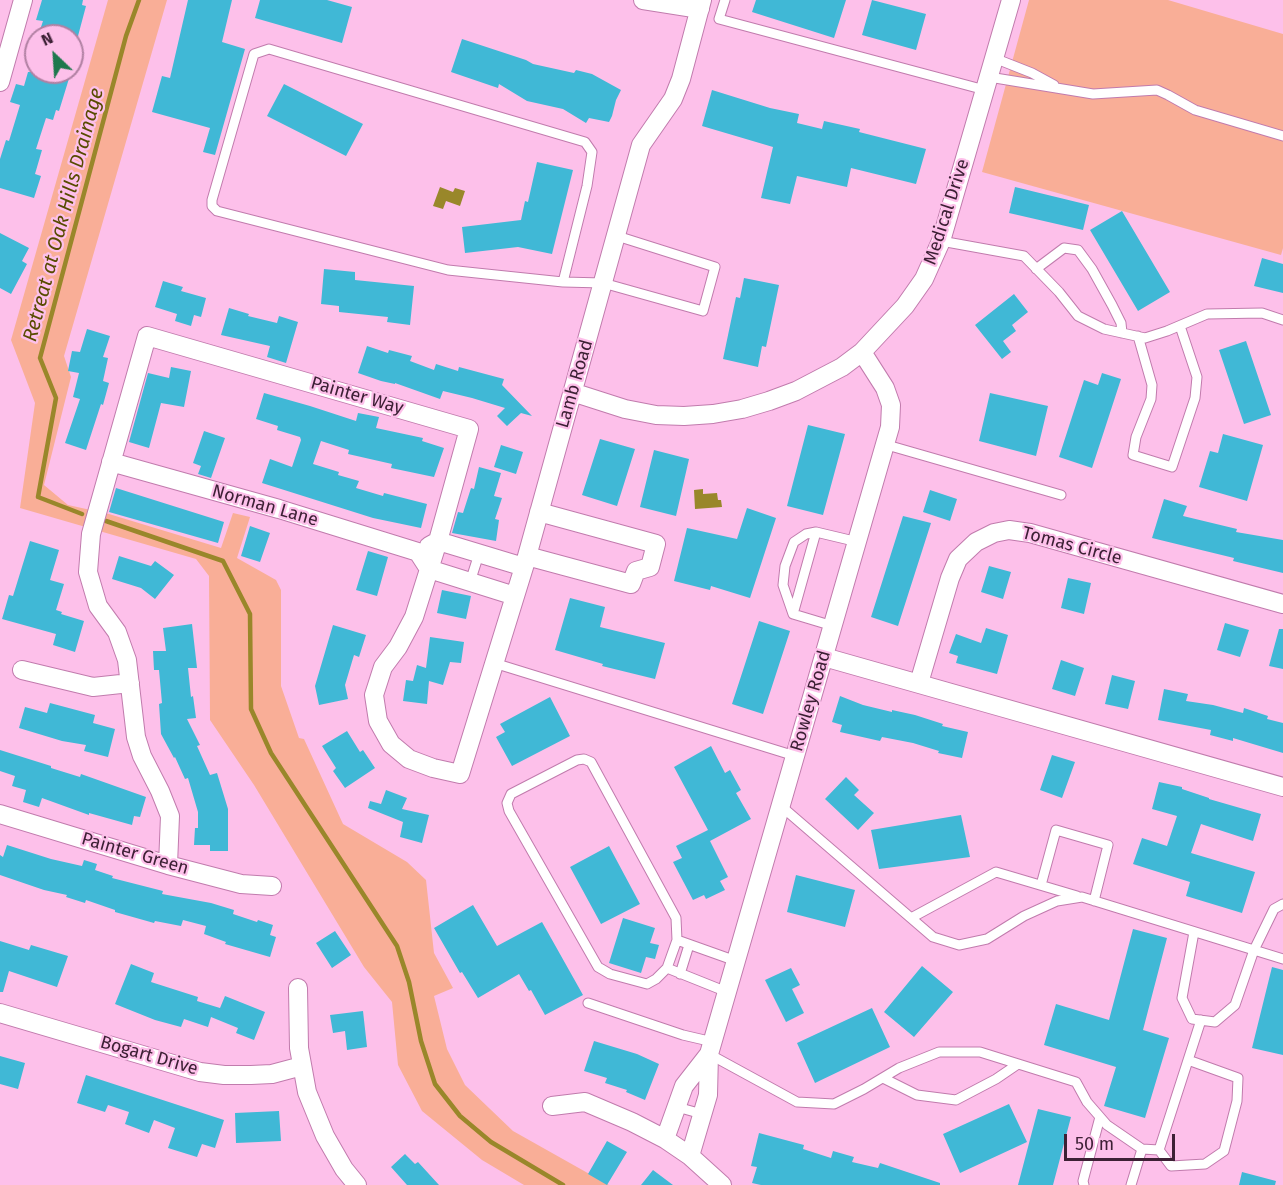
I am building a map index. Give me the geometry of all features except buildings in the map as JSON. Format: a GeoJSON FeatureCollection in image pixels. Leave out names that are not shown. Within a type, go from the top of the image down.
{"type":"FeatureCollection","features":[{"type":"Feature","properties":{"kind":"street"},"geometry":{"type":"LineString","coordinates":[[0,82],[23,0]]}},
{"type":"Feature","properties":{"kind":"street"},"geometry":{"type":"LineString","coordinates":[[643,0],[701,4]]}},
{"type":"Feature","properties":{"kind":"street","name":"Medical Drive"},"geometry":{"type":"LineString","coordinates":[[573,392],[625,409],[656,415],[713,414],[742,409],[796,391],[842,367],[862,352],[905,306],[924,279],[941,242],[1011,0]]}},
{"type":"Feature","properties":{"kind":"street","name":"Lamb Road"},"geometry":{"type":"LineString","coordinates":[[460,774],[526,561],[641,145],[673,99],[681,79],[701,4]]}},
{"type":"Feature","properties":{"kind":"street","name":"Painter Way"},"geometry":{"type":"LineString","coordinates":[[168,865],[170,816],[142,756],[136,737],[124,628],[98,606],[88,572],[91,534],[147,336],[469,429],[438,542],[414,617],[398,647],[383,667],[374,695],[378,721],[391,744],[409,759],[433,768],[460,774]]}},
{"type":"Feature","properties":{"kind":"street","name":"Rowley Road"},"geometry":{"type":"LineString","coordinates":[[690,1156],[708,1095],[711,1048],[887,445],[891,405],[885,388],[862,352]]}},
{"type":"Feature","properties":{"kind":"street","name":"Norman Lane"},"geometry":{"type":"LineString","coordinates":[[111,462],[279,509],[418,552]]}},
{"type":"Feature","properties":{"kind":"street"},"geometry":{"type":"LineString","coordinates":[[515,596],[429,569],[418,552],[438,542],[479,554],[526,561],[631,584],[636,571],[650,567],[656,544],[539,512]]}},
{"type":"Feature","properties":{"kind":"street","name":"Tomas Circle"},"geometry":{"type":"LineString","coordinates":[[919,683],[950,578],[958,560],[976,542],[994,533],[1010,530],[1030,533],[1283,604]]}},
{"type":"Feature","properties":{"kind":"street"},"geometry":{"type":"LineString","coordinates":[[824,657],[1283,787]]}},
{"type":"Feature","properties":{"kind":"street"},"geometry":{"type":"LineString","coordinates":[[22,670],[93,687],[130,682]]}},
{"type":"Feature","properties":{"kind":"street","name":"Painter Green"},"geometry":{"type":"LineString","coordinates":[[0,814],[168,865],[241,884],[272,886]]}},
{"type":"Feature","properties":{"kind":"street"},"geometry":{"type":"LineString","coordinates":[[298,988],[297,1025],[307,1092],[325,1136],[344,1169],[357,1185]]}},
{"type":"Feature","properties":{"kind":"street","name":"Bogart Drive"},"geometry":{"type":"LineString","coordinates":[[0,1013],[200,1072],[251,1076],[272,1074],[302,1066]]}},
{"type":"Feature","properties":{"kind":"street","name":"Rowley Road"},"geometry":{"type":"LineString","coordinates":[[665,1139],[684,1086],[711,1048]]}},
{"type":"Feature","properties":{"kind":"street"},"geometry":{"type":"LineString","coordinates":[[552,1106],[585,1102],[632,1122],[665,1139],[690,1156],[722,1185]]}},
{"type":"Feature","properties":{"kind":"lane"},"geometry":{"type":"LineString","coordinates":[[725,0],[719,20],[987,83],[1056,87],[1093,94],[1157,90],[1195,110],[1283,136]]}},
{"type":"Feature","properties":{"kind":"lane"},"geometry":{"type":"LineString","coordinates":[[563,282],[587,186],[592,152],[585,142],[269,49],[254,54],[212,200],[212,206],[217,211],[448,270],[563,282],[603,283],[703,310],[715,267],[617,236]]}},
{"type":"Feature","properties":{"kind":"lane"},"geometry":{"type":"LineString","coordinates":[[994,57],[1032,73],[1056,87]]}},
{"type":"Feature","properties":{"kind":"lane"},"geometry":{"type":"LineString","coordinates":[[941,242],[1024,256],[1059,292],[1078,316],[1104,328],[1122,333],[1145,338],[1207,314],[1262,313],[1283,320]]}},
{"type":"Feature","properties":{"kind":"lane"},"geometry":{"type":"LineString","coordinates":[[1036,269],[1064,248],[1078,250],[1092,269],[1112,305],[1121,323],[1122,333]]}},
{"type":"Feature","properties":{"kind":"lane"},"geometry":{"type":"LineString","coordinates":[[1138,336],[1152,385],[1150,399],[1136,437],[1133,455],[1172,467],[1195,398],[1197,377],[1180,326]]}},
{"type":"Feature","properties":{"kind":"lane"},"geometry":{"type":"LineString","coordinates":[[887,445],[1061,495]]}},
{"type":"Feature","properties":{"kind":"lane"},"geometry":{"type":"LineString","coordinates":[[793,614],[783,585],[784,566],[794,542],[806,534],[816,532],[858,542]]}},
{"type":"Feature","properties":{"kind":"lane"},"geometry":{"type":"LineString","coordinates":[[793,614],[816,532]]}},
{"type":"Feature","properties":{"kind":"lane"},"geometry":{"type":"LineString","coordinates":[[470,582],[479,554]]}},
{"type":"Feature","properties":{"kind":"lane"},"geometry":{"type":"LineString","coordinates":[[793,614],[833,626]]}},
{"type":"Feature","properties":{"kind":"lane"},"geometry":{"type":"LineString","coordinates":[[494,663],[795,756]]}},
{"type":"Feature","properties":{"kind":"lane"},"geometry":{"type":"LineString","coordinates":[[584,759],[591,762],[676,918],[677,940],[667,968],[647,984],[610,975],[598,967],[509,811],[507,804],[511,794],[577,760],[584,759]]}},
{"type":"Feature","properties":{"kind":"lane"},"geometry":{"type":"LineString","coordinates":[[781,806],[933,937],[958,945],[987,939],[1024,916],[1057,901],[1082,897]]}},
{"type":"Feature","properties":{"kind":"lane"},"geometry":{"type":"LineString","coordinates":[[1041,885],[1056,830],[1108,845],[1094,901]]}},
{"type":"Feature","properties":{"kind":"lane"},"geometry":{"type":"LineString","coordinates":[[911,918],[996,872],[1283,959]]}},
{"type":"Feature","properties":{"kind":"lane"},"geometry":{"type":"LineString","coordinates":[[1194,932],[1182,998],[1192,1019],[1215,1022],[1235,1005],[1254,950],[1274,909],[1283,904]]}},
{"type":"Feature","properties":{"kind":"lane"},"geometry":{"type":"LineString","coordinates":[[677,940],[736,961]]}},
{"type":"Feature","properties":{"kind":"lane"},"geometry":{"type":"LineString","coordinates":[[680,974],[689,945]]}},
{"type":"Feature","properties":{"kind":"lane"},"geometry":{"type":"LineString","coordinates":[[667,968],[727,992]]}},
{"type":"Feature","properties":{"kind":"lane"},"geometry":{"type":"LineString","coordinates":[[588,1003],[683,1035],[711,1048],[797,1102],[834,1104],[900,1068],[939,1052],[980,1052],[1076,1082],[1087,1102],[1107,1125],[1142,1149],[1159,1150],[1171,1166],[1205,1164],[1224,1151],[1237,1101],[1238,1078],[1188,1060]]}},
{"type":"Feature","properties":{"kind":"lane"},"geometry":{"type":"LineString","coordinates":[[1159,1150],[1201,1020]]}},
{"type":"Feature","properties":{"kind":"lane"},"geometry":{"type":"LineString","coordinates":[[883,1078],[917,1095],[956,1100],[996,1079],[1018,1064]]}},
{"type":"Feature","properties":{"kind":"lane"},"geometry":{"type":"LineString","coordinates":[[677,1107],[702,1114]]}},
{"type":"Feature","properties":{"kind":"lane"},"geometry":{"type":"LineString","coordinates":[[1084,1185],[1083,1180],[1100,1117]]}},
{"type":"Feature","properties":{"kind":"lane"},"geometry":{"type":"LineString","coordinates":[[1131,1185],[1142,1149]]}},
{"type":"Feature","properties":{"kind":"shaded area"},"geometry":{"type":"Polygon","coordinates":[[[108,0],[167,0],[64,356],[71,377],[44,485],[68,505],[109,514],[221,548],[233,513],[250,517],[237,558],[276,580],[281,590],[281,686],[299,738],[304,739],[343,824],[407,862],[426,880],[434,953],[453,988],[434,996],[447,1049],[465,1085],[513,1131],[609,1185],[524,1185],[482,1160],[422,1111],[398,1065],[392,1002],[364,967],[254,785],[210,720],[209,576],[196,559],[20,508],[35,403],[11,340],[108,0]]]}},
{"type":"Feature","properties":{"kind":"shaded area"},"geometry":{"type":"Polygon","coordinates":[[[1029,0],[1168,0],[1283,34],[1283,248],[1281,255],[982,172],[1029,0]]]}},
{"type":"Feature","properties":{"kind":"shaded area"},"geometry":{"type":"Polygon","coordinates":[[[440,187],[453,192],[455,188],[465,191],[460,206],[446,201],[443,209],[433,206],[440,187]]]}},
{"type":"Feature","properties":{"kind":"shaded area"},"geometry":{"type":"Polygon","coordinates":[[[703,489],[703,494],[717,493],[722,507],[695,509],[694,490],[703,489]]]}},
{"type":"Feature","properties":{"kind":"waterway","name":"Retreat at Oak Hills Drainage"},"geometry":{"type":"LineString","coordinates":[[82,514],[38,497],[56,398],[40,358],[126,36],[139,0]]}},
{"type":"Feature","properties":{"kind":"waterway"},"geometry":{"type":"LineString","coordinates":[[106,521],[223,561],[250,614],[251,709],[271,753],[397,946],[409,982],[421,1041],[435,1084],[460,1116],[491,1142],[563,1185]]}}]}
